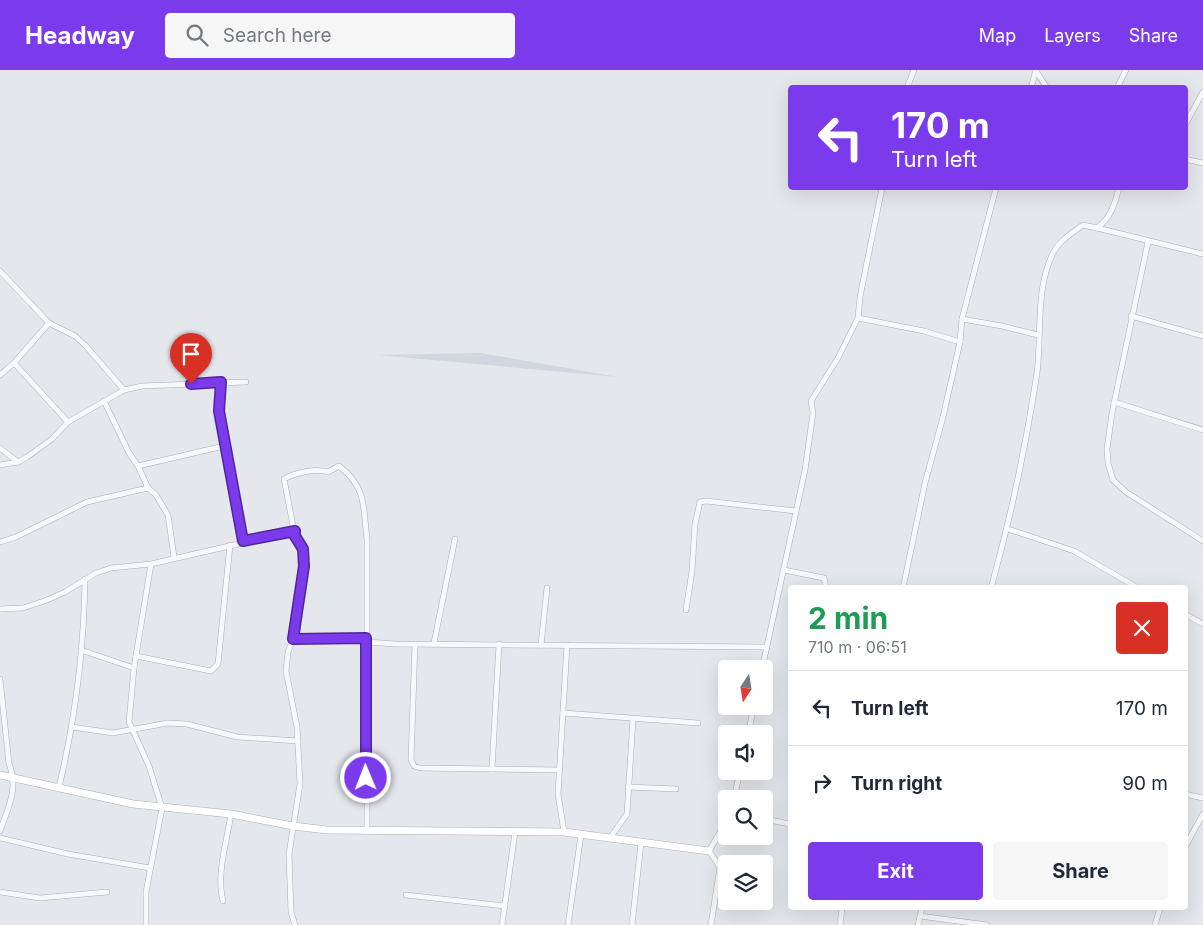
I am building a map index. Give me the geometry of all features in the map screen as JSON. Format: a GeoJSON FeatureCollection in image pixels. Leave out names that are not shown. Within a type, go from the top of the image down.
{"type":"FeatureCollection","features":[{"type":"Feature","properties":{"kind":"street"},"geometry":{"type":"LineString","coordinates":[[908,85],[914,70]]}},
{"type":"Feature","properties":{"kind":"street"},"geometry":{"type":"LineString","coordinates":[[1032,85],[1036,70]]}},
{"type":"Feature","properties":{"kind":"street"},"geometry":{"type":"LineString","coordinates":[[1036,70],[1045,85]]}},
{"type":"Feature","properties":{"kind":"street"},"geometry":{"type":"LineString","coordinates":[[1118,85],[1126,70]]}},
{"type":"Feature","properties":{"kind":"street"},"geometry":{"type":"LineString","coordinates":[[1188,120],[1203,92]]}},
{"type":"Feature","properties":{"kind":"street"},"geometry":{"type":"LineString","coordinates":[[1188,160],[1203,163]]}},
{"type":"Feature","properties":{"kind":"street"},"geometry":{"type":"LineString","coordinates":[[764,660],[811,432],[813,413],[810,401],[838,358],[858,318],[860,297],[882,190]]}},
{"type":"Feature","properties":{"kind":"street"},"geometry":{"type":"LineString","coordinates":[[904,585],[925,483],[943,417],[960,342],[962,319],[995,190]]}},
{"type":"Feature","properties":{"kind":"street"},"geometry":{"type":"LineString","coordinates":[[1097,228],[1104,223],[1112,210],[1118,190]]}},
{"type":"Feature","properties":{"kind":"street"},"geometry":{"type":"LineString","coordinates":[[992,585],[1008,529],[1037,371],[1038,335],[1046,272],[1054,252],[1064,239],[1083,225],[1203,254]]}},
{"type":"Feature","properties":{"kind":"street"},"geometry":{"type":"LineString","coordinates":[[1148,242],[1114,402],[1106,449],[1113,480],[1126,492],[1203,541]]}},
{"type":"Feature","properties":{"kind":"street"},"geometry":{"type":"LineString","coordinates":[[0,271],[49,323],[75,336],[85,345],[124,390]]}},
{"type":"Feature","properties":{"kind":"street"},"geometry":{"type":"LineString","coordinates":[[1132,316],[1203,336]]}},
{"type":"Feature","properties":{"kind":"street"},"geometry":{"type":"LineString","coordinates":[[858,318],[960,342]]}},
{"type":"Feature","properties":{"kind":"street"},"geometry":{"type":"LineString","coordinates":[[962,319],[1038,335]]}},
{"type":"Feature","properties":{"kind":"street"},"geometry":{"type":"LineString","coordinates":[[0,375],[14,363],[49,323]]}},
{"type":"Feature","properties":{"kind":"street"},"geometry":{"type":"LineString","coordinates":[[14,363],[68,422]]}},
{"type":"Feature","properties":{"kind":"street"},"geometry":{"type":"LineString","coordinates":[[221,382],[219,411],[243,541]]}},
{"type":"Feature","properties":{"kind":"street"},"geometry":{"type":"LineString","coordinates":[[0,465],[18,462],[52,439],[68,422],[124,390],[142,386],[246,382]]}},
{"type":"Feature","properties":{"kind":"street"},"geometry":{"type":"LineString","coordinates":[[104,401],[128,453],[138,466],[148,488],[156,495],[168,515],[174,557]]}},
{"type":"Feature","properties":{"kind":"street"},"geometry":{"type":"LineString","coordinates":[[1114,402],[1203,430]]}},
{"type":"Feature","properties":{"kind":"street"},"geometry":{"type":"LineString","coordinates":[[138,466],[224,446]]}},
{"type":"Feature","properties":{"kind":"street"},"geometry":{"type":"LineString","coordinates":[[0,448],[18,462]]}},
{"type":"Feature","properties":{"kind":"street"},"geometry":{"type":"LineString","coordinates":[[295,925],[290,912],[289,854],[300,784],[298,741],[286,671],[304,566],[303,549],[295,536],[284,479],[321,470],[328,472],[339,466],[352,476],[363,499],[367,538],[367,832]]}},
{"type":"Feature","properties":{"kind":"street"},"geometry":{"type":"LineString","coordinates":[[0,542],[16,537],[87,502],[148,488]]}},
{"type":"Feature","properties":{"kind":"street"},"geometry":{"type":"LineString","coordinates":[[686,610],[692,571],[694,524],[700,502],[706,501],[796,511]]}},
{"type":"Feature","properties":{"kind":"street"},"geometry":{"type":"LineString","coordinates":[[1008,529],[1074,551],[1133,585]]}},
{"type":"Feature","properties":{"kind":"street"},"geometry":{"type":"LineString","coordinates":[[0,609],[23,608],[47,600],[111,568],[151,564],[243,541],[295,531]]}},
{"type":"Feature","properties":{"kind":"street"},"geometry":{"type":"LineString","coordinates":[[434,643],[455,539]]}},
{"type":"Feature","properties":{"kind":"street"},"geometry":{"type":"LineString","coordinates":[[136,656],[211,670],[215,668],[218,664],[230,544]]}},
{"type":"Feature","properties":{"kind":"street"},"geometry":{"type":"LineString","coordinates":[[146,925],[146,892],[162,808],[149,766],[129,722],[134,668],[151,564]]}},
{"type":"Feature","properties":{"kind":"street"},"geometry":{"type":"LineString","coordinates":[[784,570],[824,578],[825,585]]}},
{"type":"Feature","properties":{"kind":"street"},"geometry":{"type":"LineString","coordinates":[[59,787],[72,727],[81,650],[86,580]]}},
{"type":"Feature","properties":{"kind":"street"},"geometry":{"type":"LineString","coordinates":[[541,645],[547,588]]}},
{"type":"Feature","properties":{"kind":"street"},"geometry":{"type":"LineString","coordinates":[[1188,616],[1203,624]]}},
{"type":"Feature","properties":{"kind":"street"},"geometry":{"type":"LineString","coordinates":[[293,639],[366,640],[415,644],[767,648]]}},
{"type":"Feature","properties":{"kind":"street"},"geometry":{"type":"LineString","coordinates":[[415,644],[411,760],[414,766],[559,770]]}},
{"type":"Feature","properties":{"kind":"street"},"geometry":{"type":"LineString","coordinates":[[492,769],[499,644]]}},
{"type":"Feature","properties":{"kind":"street"},"geometry":{"type":"LineString","coordinates":[[564,832],[558,794],[567,645]]}},
{"type":"Feature","properties":{"kind":"street"},"geometry":{"type":"LineString","coordinates":[[81,650],[134,668]]}},
{"type":"Feature","properties":{"kind":"street"},"geometry":{"type":"LineString","coordinates":[[0,680],[9,764],[14,777],[14,792],[0,831]]}},
{"type":"Feature","properties":{"kind":"street"},"geometry":{"type":"LineString","coordinates":[[563,712],[698,723]]}},
{"type":"Feature","properties":{"kind":"street"},"geometry":{"type":"LineString","coordinates":[[610,838],[627,814],[633,719]]}},
{"type":"Feature","properties":{"kind":"street"},"geometry":{"type":"LineString","coordinates":[[72,727],[113,733],[168,723],[187,724],[237,737],[298,741]]}},
{"type":"Feature","properties":{"kind":"street"},"geometry":{"type":"LineString","coordinates":[[0,775],[94,796],[162,808],[231,814],[294,826],[367,832],[445,830],[564,832],[580,836],[709,851],[720,867],[711,925]]}},
{"type":"Feature","properties":{"kind":"street"},"geometry":{"type":"LineString","coordinates":[[628,787],[676,790]]}},
{"type":"Feature","properties":{"kind":"street"},"geometry":{"type":"LineString","coordinates":[[1188,795],[1203,798]]}},
{"type":"Feature","properties":{"kind":"street"},"geometry":{"type":"LineString","coordinates":[[223,901],[220,890],[221,875],[231,814]]}},
{"type":"Feature","properties":{"kind":"street"},"geometry":{"type":"LineString","coordinates":[[1188,842],[1203,814]]}},
{"type":"Feature","properties":{"kind":"street"},"geometry":{"type":"LineString","coordinates":[[773,821],[788,824]]}},
{"type":"Feature","properties":{"kind":"street"},"geometry":{"type":"LineString","coordinates":[[502,925],[515,832]]}},
{"type":"Feature","properties":{"kind":"street"},"geometry":{"type":"LineString","coordinates":[[568,925],[580,836]]}},
{"type":"Feature","properties":{"kind":"street"},"geometry":{"type":"LineString","coordinates":[[709,851],[718,836]]}},
{"type":"Feature","properties":{"kind":"street"},"geometry":{"type":"LineString","coordinates":[[0,838],[68,854],[150,868]]}},
{"type":"Feature","properties":{"kind":"street"},"geometry":{"type":"LineString","coordinates":[[632,925],[641,843]]}},
{"type":"Feature","properties":{"kind":"street"},"geometry":{"type":"LineString","coordinates":[[0,892],[40,898],[107,892]]}},
{"type":"Feature","properties":{"kind":"street"},"geometry":{"type":"LineString","coordinates":[[406,895],[505,906]]}},
{"type":"Feature","properties":{"kind":"street"},"geometry":{"type":"LineString","coordinates":[[840,925],[842,910]]}},
{"type":"Feature","properties":{"kind":"street"},"geometry":{"type":"LineString","coordinates":[[918,925],[922,910]]}},
{"type":"Feature","properties":{"kind":"street"},"geometry":{"type":"LineString","coordinates":[[1155,925],[1159,910]]}},
{"type":"Feature","properties":{"kind":"street"},"geometry":{"type":"LineString","coordinates":[[920,916],[988,925]]}},
{"type":"Feature","properties":{"kind":"shaded area"},"geometry":{"type":"Polygon","coordinates":[[[481,353],[618,377],[378,355],[481,353]]]}},
{"type":"Feature","properties":{"kind":"route"},"geometry":{"type":"LineString","coordinates":[[191,384],[221,382],[219,411],[243,541],[295,531],[295,536],[303,549],[304,566],[301,601],[293,639],[366,638],[366,778]]}}]}
